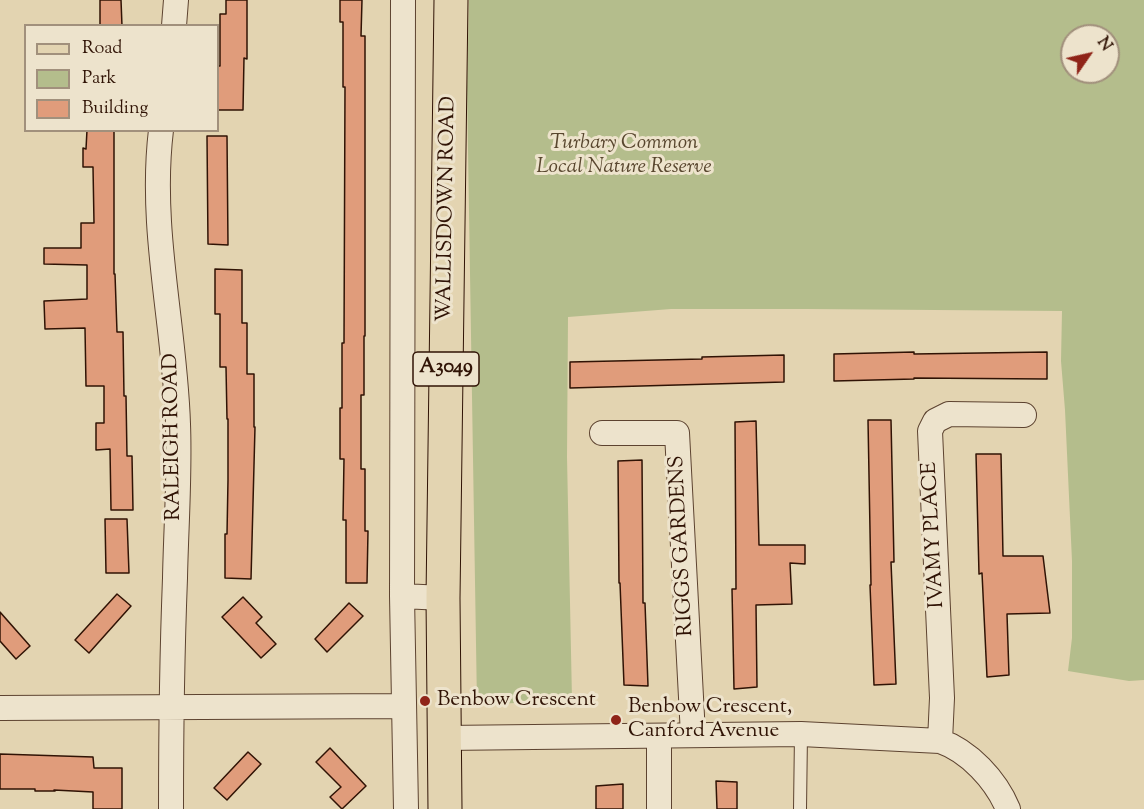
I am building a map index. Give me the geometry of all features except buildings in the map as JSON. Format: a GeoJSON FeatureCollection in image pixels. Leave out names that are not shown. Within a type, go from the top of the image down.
{"type":"FeatureCollection","features":[{"type":"Feature","properties":{"kind":"main road","name":"WALLISDOWN ROAD"},"geometry":{"type":"LineString","coordinates":[[445,809],[443,598],[451,0]]}},
{"type":"Feature","properties":{"kind":"street"},"geometry":{"type":"LineString","coordinates":[[174,24],[176,0]]}},
{"type":"Feature","properties":{"kind":"street","name":"WALLISDOWN ROAD"},"geometry":{"type":"LineString","coordinates":[[403,0],[402,596],[406,809]]}},
{"type":"Feature","properties":{"kind":"street","name":"RALEIGH ROAD"},"geometry":{"type":"LineString","coordinates":[[161,132],[158,208],[163,278],[174,352],[178,424],[171,708],[171,809]]}},
{"type":"Feature","properties":{"kind":"street","name":"IVAMY PLACE"},"geometry":{"type":"LineString","coordinates":[[940,741],[942,698],[930,431],[935,421],[949,414],[1024,415]]}},
{"type":"Feature","properties":{"kind":"street","name":"RIGGS GARDENS"},"geometry":{"type":"LineString","coordinates":[[602,433],[677,433],[693,735]]}},
{"type":"Feature","properties":{"kind":"street"},"geometry":{"type":"LineString","coordinates":[[402,596],[443,598]]}},
{"type":"Feature","properties":{"kind":"street"},"geometry":{"type":"LineString","coordinates":[[0,708],[404,706]]}},
{"type":"Feature","properties":{"kind":"street"},"geometry":{"type":"LineString","coordinates":[[444,738],[801,734],[940,741],[949,744],[970,758],[994,785],[1008,809]]}},
{"type":"Feature","properties":{"kind":"street"},"geometry":{"type":"LineString","coordinates":[[658,736],[659,809]]}},
{"type":"Feature","properties":{"kind":"lane"},"geometry":{"type":"LineString","coordinates":[[800,809],[801,734]]}},
{"type":"Feature","properties":{"kind":"green space","name":"Turbary Common Local Nature Reserve"},"geometry":{"type":"Polygon","coordinates":[[[469,0],[1144,0],[1144,680],[1129,681],[1068,671],[1072,638],[1072,561],[1061,361],[1062,311],[671,309],[568,317],[567,457],[572,700],[477,705],[467,88],[469,0]]]}},
{"type":"Feature","properties":{"kind":"place","name":"Benbow Crescent"},"geometry":{"type":"Point","coordinates":[425,701]}},
{"type":"Feature","properties":{"kind":"place","name":"Benbow Crescent, Canford Avenue"},"geometry":{"type":"Point","coordinates":[616,720]}}]}
